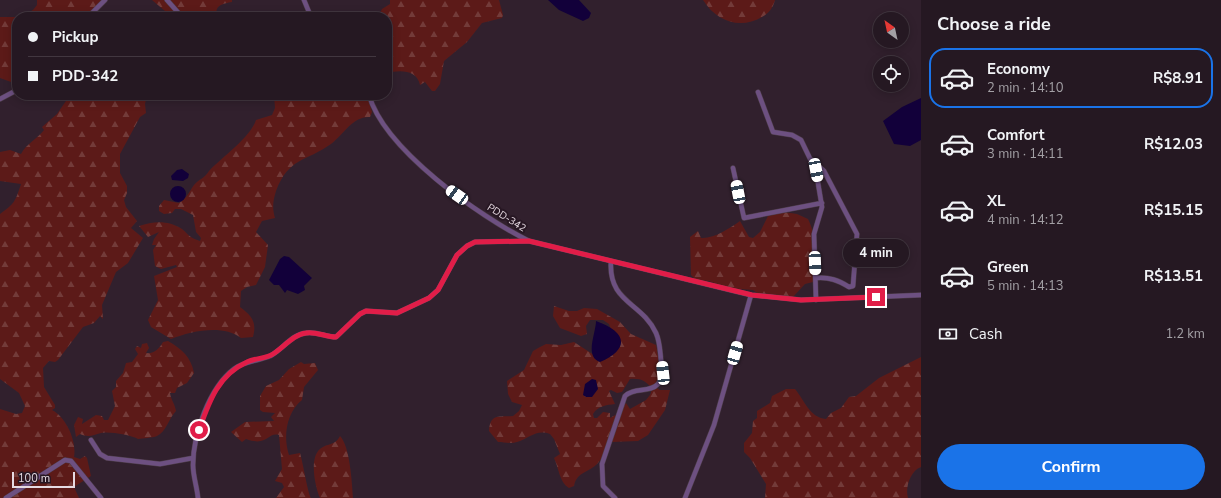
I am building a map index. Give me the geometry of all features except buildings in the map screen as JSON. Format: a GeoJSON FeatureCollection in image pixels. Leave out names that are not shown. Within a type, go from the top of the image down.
{"type":"FeatureCollection","features":[{"type":"Feature","properties":{"kind":"street"},"geometry":{"type":"LineString","coordinates":[[93,12],[105,0]]}},
{"type":"Feature","properties":{"kind":"street"},"geometry":{"type":"LineString","coordinates":[[167,0],[178,12]]}},
{"type":"Feature","properties":{"kind":"street"},"geometry":{"type":"LineString","coordinates":[[304,0],[308,12]]}},
{"type":"Feature","properties":{"kind":"street"},"geometry":{"type":"LineString","coordinates":[[758,92],[773,132],[797,137],[801,140],[816,170],[822,202],[820,216],[814,234],[816,300]]}},
{"type":"Feature","properties":{"kind":"street"},"geometry":{"type":"LineString","coordinates":[[0,99],[12,93]]}},
{"type":"Feature","properties":{"kind":"street","name":"PDD-342"},"geometry":{"type":"LineString","coordinates":[[371,100],[380,121],[432,177],[506,230],[529,241],[752,295],[801,300],[921,295]]}},
{"type":"Feature","properties":{"kind":"street"},"geometry":{"type":"LineString","coordinates":[[810,159],[824,171],[857,234],[853,286],[849,287],[831,278],[816,278]]}},
{"type":"Feature","properties":{"kind":"street"},"geometry":{"type":"LineString","coordinates":[[733,168],[744,218],[822,202]]}},
{"type":"Feature","properties":{"kind":"street"},"geometry":{"type":"LineString","coordinates":[[198,498],[193,458],[199,430],[213,393],[222,380],[234,369],[247,362],[269,356],[298,335],[306,332],[336,337],[360,314],[366,311],[397,313],[429,298],[438,290],[457,255],[467,246],[475,242],[529,241]]}},
{"type":"Feature","properties":{"kind":"street"},"geometry":{"type":"LineString","coordinates":[[611,261],[612,280],[616,289],[650,324],[656,333],[659,341],[663,373],[662,379],[653,388],[632,391],[625,396],[602,464],[603,486],[615,498]]}},
{"type":"Feature","properties":{"kind":"street"},"geometry":{"type":"LineString","coordinates":[[685,498],[714,425],[752,295]]}},
{"type":"Feature","properties":{"kind":"street"},"geometry":{"type":"LineString","coordinates":[[91,440],[100,454],[107,458],[160,464],[193,458]]}},
{"type":"Feature","properties":{"kind":"street"},"geometry":{"type":"LineString","coordinates":[[6,498],[65,460],[71,461],[101,498]]}},
{"type":"Feature","properties":{"kind":"green space"},"geometry":{"type":"Polygon","coordinates":[[[37,0],[101,0],[95,12],[29,12],[37,5],[37,0]]]}},
{"type":"Feature","properties":{"kind":"green space"},"geometry":{"type":"Polygon","coordinates":[[[152,0],[232,0],[232,2],[222,4],[216,12],[166,12],[152,0]]]}},
{"type":"Feature","properties":{"kind":"green space"},"geometry":{"type":"Polygon","coordinates":[[[390,0],[499,0],[503,15],[502,18],[482,23],[467,42],[444,61],[440,84],[435,91],[432,91],[425,82],[420,85],[415,76],[411,73],[402,71],[392,72],[392,12],[380,12],[382,9],[390,4],[390,0]]]}},
{"type":"Feature","properties":{"kind":"green space"},"geometry":{"type":"Polygon","coordinates":[[[703,0],[775,0],[767,14],[754,21],[737,23],[722,18],[708,7],[703,0]]]}},
{"type":"Feature","properties":{"kind":"green space"},"geometry":{"type":"Polygon","coordinates":[[[0,17],[12,17],[12,82],[0,78],[0,17]]]}},
{"type":"Feature","properties":{"kind":"green space"},"geometry":{"type":"Polygon","coordinates":[[[67,100],[146,100],[146,113],[140,117],[120,154],[120,173],[127,186],[127,193],[124,200],[126,207],[137,221],[131,228],[143,238],[128,263],[116,272],[102,305],[103,319],[100,316],[94,323],[83,327],[58,360],[55,362],[49,361],[43,368],[44,387],[55,405],[55,408],[52,410],[62,418],[69,430],[74,444],[74,457],[80,459],[85,456],[87,458],[91,476],[74,487],[79,498],[0,498],[0,409],[16,414],[22,413],[25,406],[19,393],[0,379],[0,214],[14,202],[21,184],[0,181],[0,152],[10,150],[21,154],[26,147],[44,130],[42,127],[57,114],[67,100]]]}},
{"type":"Feature","properties":{"kind":"green space"},"geometry":{"type":"Polygon","coordinates":[[[274,100],[368,100],[372,112],[370,117],[364,117],[354,122],[331,144],[293,166],[281,180],[276,191],[274,201],[273,211],[275,218],[262,221],[256,232],[268,245],[265,267],[256,285],[247,287],[241,291],[240,307],[248,313],[254,323],[253,337],[241,338],[225,331],[207,330],[197,331],[171,339],[151,327],[148,320],[158,300],[154,276],[177,267],[176,265],[161,269],[155,266],[153,250],[156,245],[152,245],[159,232],[148,237],[139,226],[156,222],[171,224],[177,226],[200,241],[201,238],[196,232],[193,215],[181,209],[175,209],[172,213],[164,214],[159,211],[159,206],[164,200],[179,203],[182,201],[194,185],[248,134],[256,120],[272,115],[275,108],[274,100]]]}},
{"type":"Feature","properties":{"kind":"green space"},"geometry":{"type":"Polygon","coordinates":[[[784,212],[797,214],[808,219],[815,242],[815,267],[813,282],[805,284],[792,298],[764,298],[753,290],[727,288],[709,281],[696,280],[691,275],[690,237],[698,231],[701,238],[711,237],[732,227],[740,221],[749,237],[753,238],[760,232],[768,216],[784,212]]]}},
{"type":"Feature","properties":{"kind":"green space"},"geometry":{"type":"Polygon","coordinates":[[[554,306],[569,311],[577,311],[584,308],[597,309],[620,322],[631,334],[656,345],[662,375],[657,388],[660,390],[670,390],[665,410],[648,435],[638,441],[612,442],[598,463],[578,477],[574,486],[569,488],[563,482],[554,458],[560,454],[554,439],[550,434],[537,433],[517,442],[510,443],[498,442],[489,431],[491,421],[496,417],[513,416],[519,411],[522,405],[512,402],[508,394],[507,381],[524,370],[533,351],[546,344],[561,345],[574,342],[597,357],[614,337],[609,324],[603,320],[590,320],[586,326],[587,334],[581,336],[560,328],[553,316],[554,306]],[[630,379],[622,392],[617,393],[611,390],[609,391],[615,404],[605,405],[597,409],[593,414],[594,418],[597,418],[603,412],[610,413],[610,418],[617,414],[626,403],[630,409],[646,400],[652,389],[645,382],[630,379]]]}},
{"type":"Feature","properties":{"kind":"green space"},"geometry":{"type":"Polygon","coordinates":[[[168,341],[178,347],[185,354],[191,362],[194,373],[187,383],[177,388],[175,393],[170,393],[176,411],[163,431],[155,437],[138,439],[126,435],[109,433],[88,436],[80,434],[76,437],[74,425],[78,417],[83,419],[82,424],[96,415],[102,416],[104,420],[108,420],[115,406],[112,391],[116,387],[116,381],[123,373],[126,363],[132,362],[138,354],[135,349],[137,346],[141,348],[142,344],[147,343],[149,348],[146,353],[151,353],[158,349],[163,342],[168,341]]]}},
{"type":"Feature","properties":{"kind":"green space"},"geometry":{"type":"Polygon","coordinates":[[[921,357],[921,467],[914,472],[909,480],[907,490],[908,498],[765,498],[766,484],[750,458],[744,452],[744,443],[752,433],[753,421],[757,418],[757,411],[770,403],[772,396],[786,389],[795,389],[811,412],[820,418],[826,419],[831,413],[841,408],[849,397],[856,396],[879,378],[921,357]]]}},
{"type":"Feature","properties":{"kind":"green space"},"geometry":{"type":"Polygon","coordinates":[[[301,362],[304,364],[315,363],[318,370],[304,387],[302,400],[289,418],[286,441],[289,455],[300,453],[308,491],[311,498],[276,498],[284,487],[282,483],[275,481],[282,469],[279,435],[272,435],[259,441],[246,439],[242,442],[231,432],[245,422],[274,421],[271,417],[275,413],[263,412],[260,410],[260,396],[266,386],[279,380],[289,369],[301,362]]]}},
{"type":"Feature","properties":{"kind":"green space"},"geometry":{"type":"Polygon","coordinates":[[[340,436],[348,456],[353,498],[320,498],[316,487],[314,473],[315,459],[320,449],[333,443],[340,436]]]}},
{"type":"Feature","properties":{"kind":"shaded area"},"geometry":{"type":"Polygon","coordinates":[[[548,0],[579,0],[591,13],[589,18],[583,21],[559,10],[548,0]]]}},
{"type":"Feature","properties":{"kind":"shaded area"},"geometry":{"type":"Polygon","coordinates":[[[921,98],[921,140],[910,146],[894,144],[883,121],[902,107],[921,98]]]}},
{"type":"Feature","properties":{"kind":"shaded area"},"geometry":{"type":"Polygon","coordinates":[[[182,169],[189,174],[188,178],[183,181],[172,180],[171,176],[177,170],[182,169]]]}},
{"type":"Feature","properties":{"kind":"shaded area"},"geometry":{"type":"Polygon","coordinates":[[[178,186],[185,191],[186,194],[181,201],[178,202],[171,197],[170,194],[175,187],[178,186]]]}},
{"type":"Feature","properties":{"kind":"shaded area"},"geometry":{"type":"Polygon","coordinates":[[[284,256],[289,257],[312,278],[304,286],[305,290],[298,294],[287,290],[285,293],[279,285],[274,285],[269,280],[280,259],[284,256]]]}},
{"type":"Feature","properties":{"kind":"shaded area"},"geometry":{"type":"Polygon","coordinates":[[[596,321],[613,330],[621,340],[617,351],[610,357],[600,362],[595,359],[592,350],[596,321]]]}},
{"type":"Feature","properties":{"kind":"shaded area"},"geometry":{"type":"Polygon","coordinates":[[[592,379],[596,380],[598,389],[592,397],[586,397],[583,395],[585,384],[592,379]]]}},
{"type":"Feature","properties":{"kind":"route"},"geometry":{"type":"LineString","coordinates":[[199,430],[213,393],[222,380],[234,369],[247,362],[269,356],[298,335],[306,332],[336,337],[340,335],[354,319],[366,311],[373,310],[386,313],[397,313],[429,298],[438,290],[457,255],[467,246],[475,242],[529,241],[752,295],[801,300],[876,297]]}}]}
